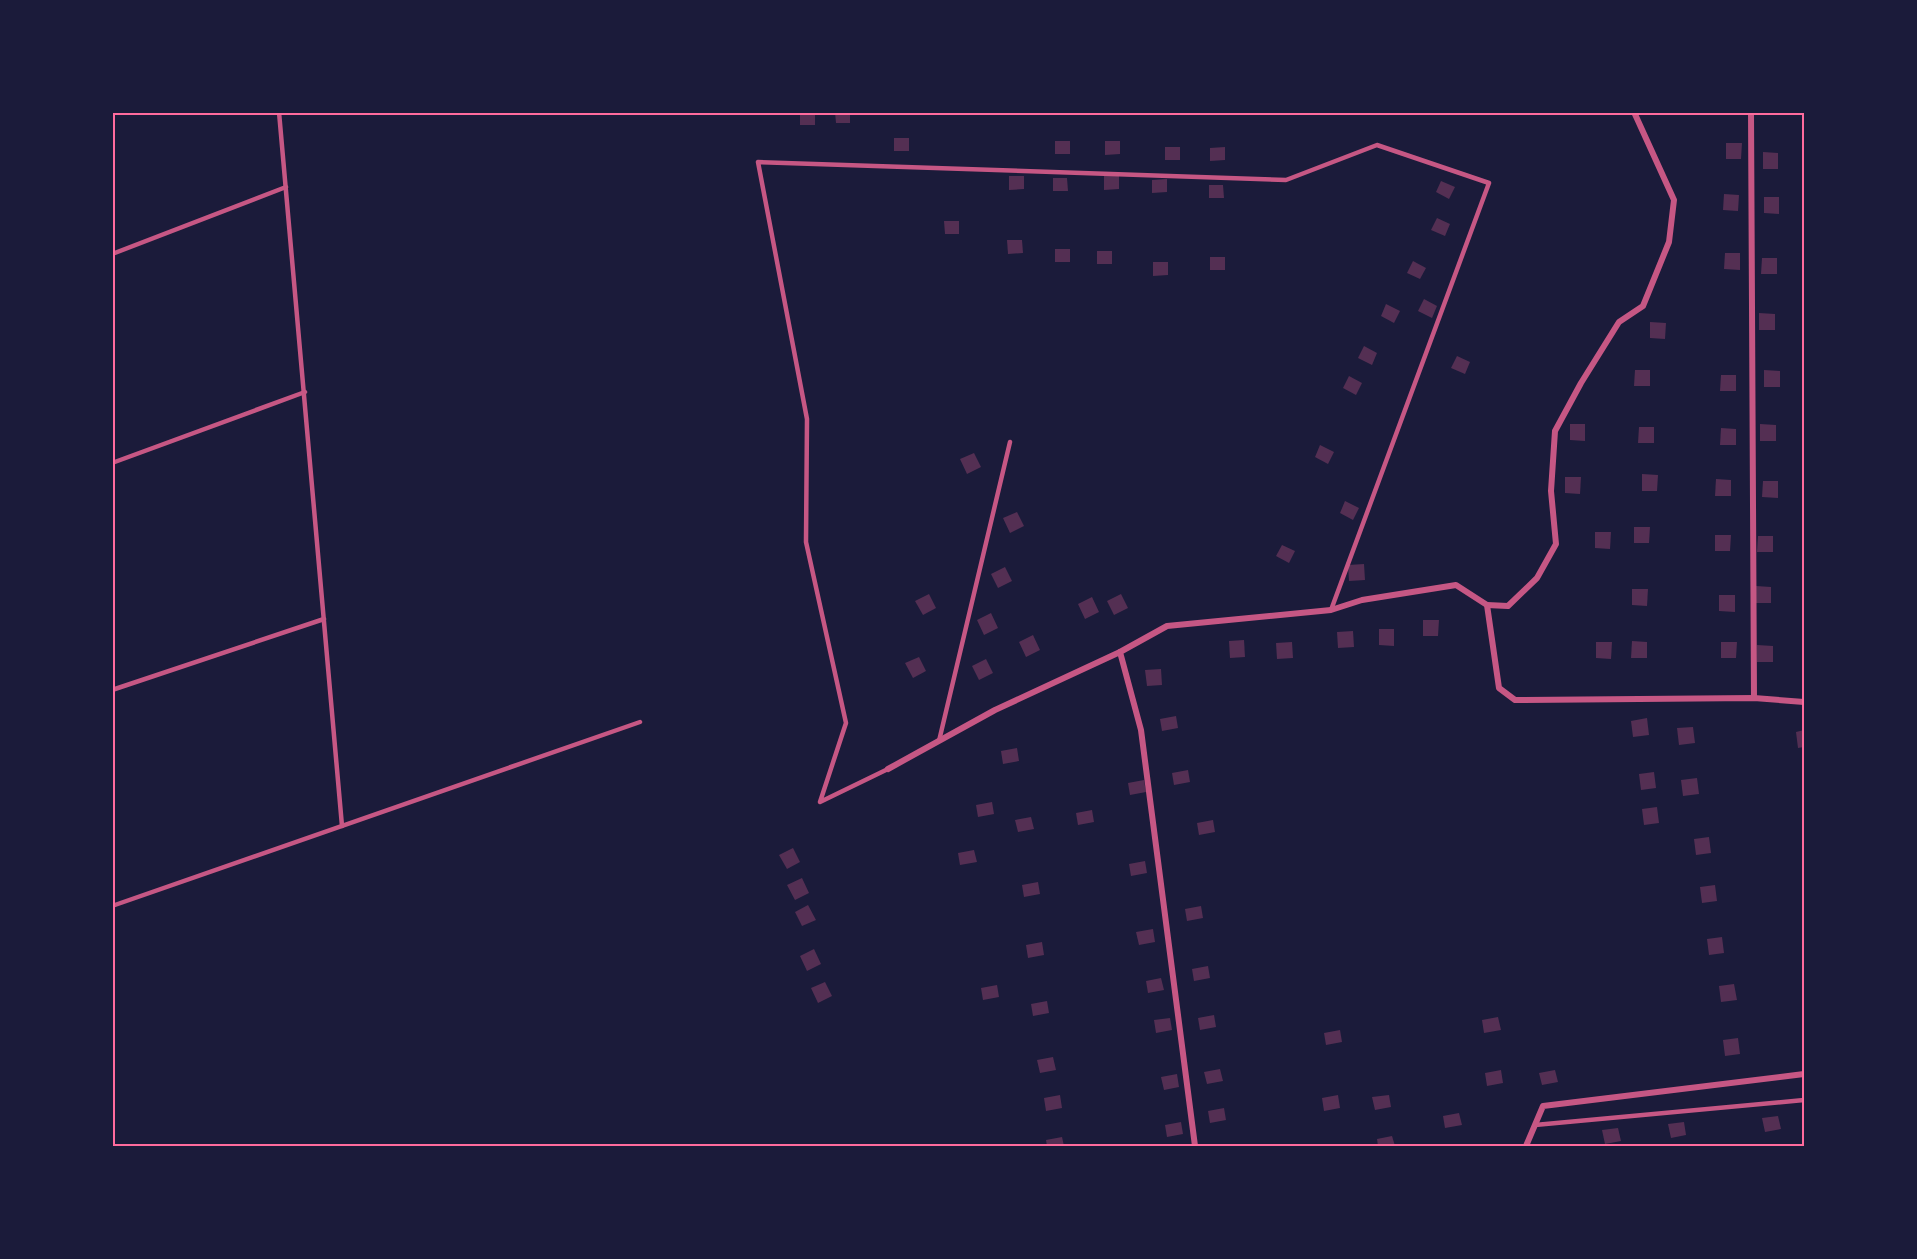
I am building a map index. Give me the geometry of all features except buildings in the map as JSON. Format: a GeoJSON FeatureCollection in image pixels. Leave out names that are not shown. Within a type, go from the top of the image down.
{"type":"FeatureCollection","features":[{"type":"Feature","properties":{"kind":"street"},"geometry":{"type":"LineString","coordinates":[[888,769],[995,710],[1120,652],[1167,626],[1331,610],[1362,600],[1456,585],[1487,605],[1508,606],[1538,578],[1556,544],[1551,491],[1555,431],[1581,383],[1619,322],[1642,306],[1669,242],[1674,200],[1634,112]]}},
{"type":"Feature","properties":{"kind":"street"},"geometry":{"type":"LineString","coordinates":[[1751,112],[1754,698]]}},
{"type":"Feature","properties":{"kind":"street"},"geometry":{"type":"LineString","coordinates":[[1487,605],[1499,688],[1515,700],[1754,698],[1804,702]]}},
{"type":"Feature","properties":{"kind":"street"},"geometry":{"type":"LineString","coordinates":[[1120,652],[1141,730],[1195,1146]]}},
{"type":"Feature","properties":{"kind":"street"},"geometry":{"type":"LineString","coordinates":[[1526,1146],[1543,1106],[1804,1074]]}},
{"type":"Feature","properties":{"kind":"lane"},"geometry":{"type":"LineString","coordinates":[[279,112],[342,826]]}},
{"type":"Feature","properties":{"kind":"lane"},"geometry":{"type":"LineString","coordinates":[[888,769],[820,802],[846,723],[806,542],[807,419],[758,162],[1286,180],[1377,145],[1489,183],[1331,610]]}},
{"type":"Feature","properties":{"kind":"lane"},"geometry":{"type":"LineString","coordinates":[[112,254],[286,187]]}},
{"type":"Feature","properties":{"kind":"lane"},"geometry":{"type":"LineString","coordinates":[[112,463],[305,392]]}},
{"type":"Feature","properties":{"kind":"lane"},"geometry":{"type":"LineString","coordinates":[[939,741],[1010,442]]}},
{"type":"Feature","properties":{"kind":"lane"},"geometry":{"type":"LineString","coordinates":[[112,690],[324,619]]}},
{"type":"Feature","properties":{"kind":"lane"},"geometry":{"type":"LineString","coordinates":[[112,906],[640,722]]}},
{"type":"Feature","properties":{"kind":"lane"},"geometry":{"type":"LineString","coordinates":[[1535,1125],[1804,1100]]}}]}
